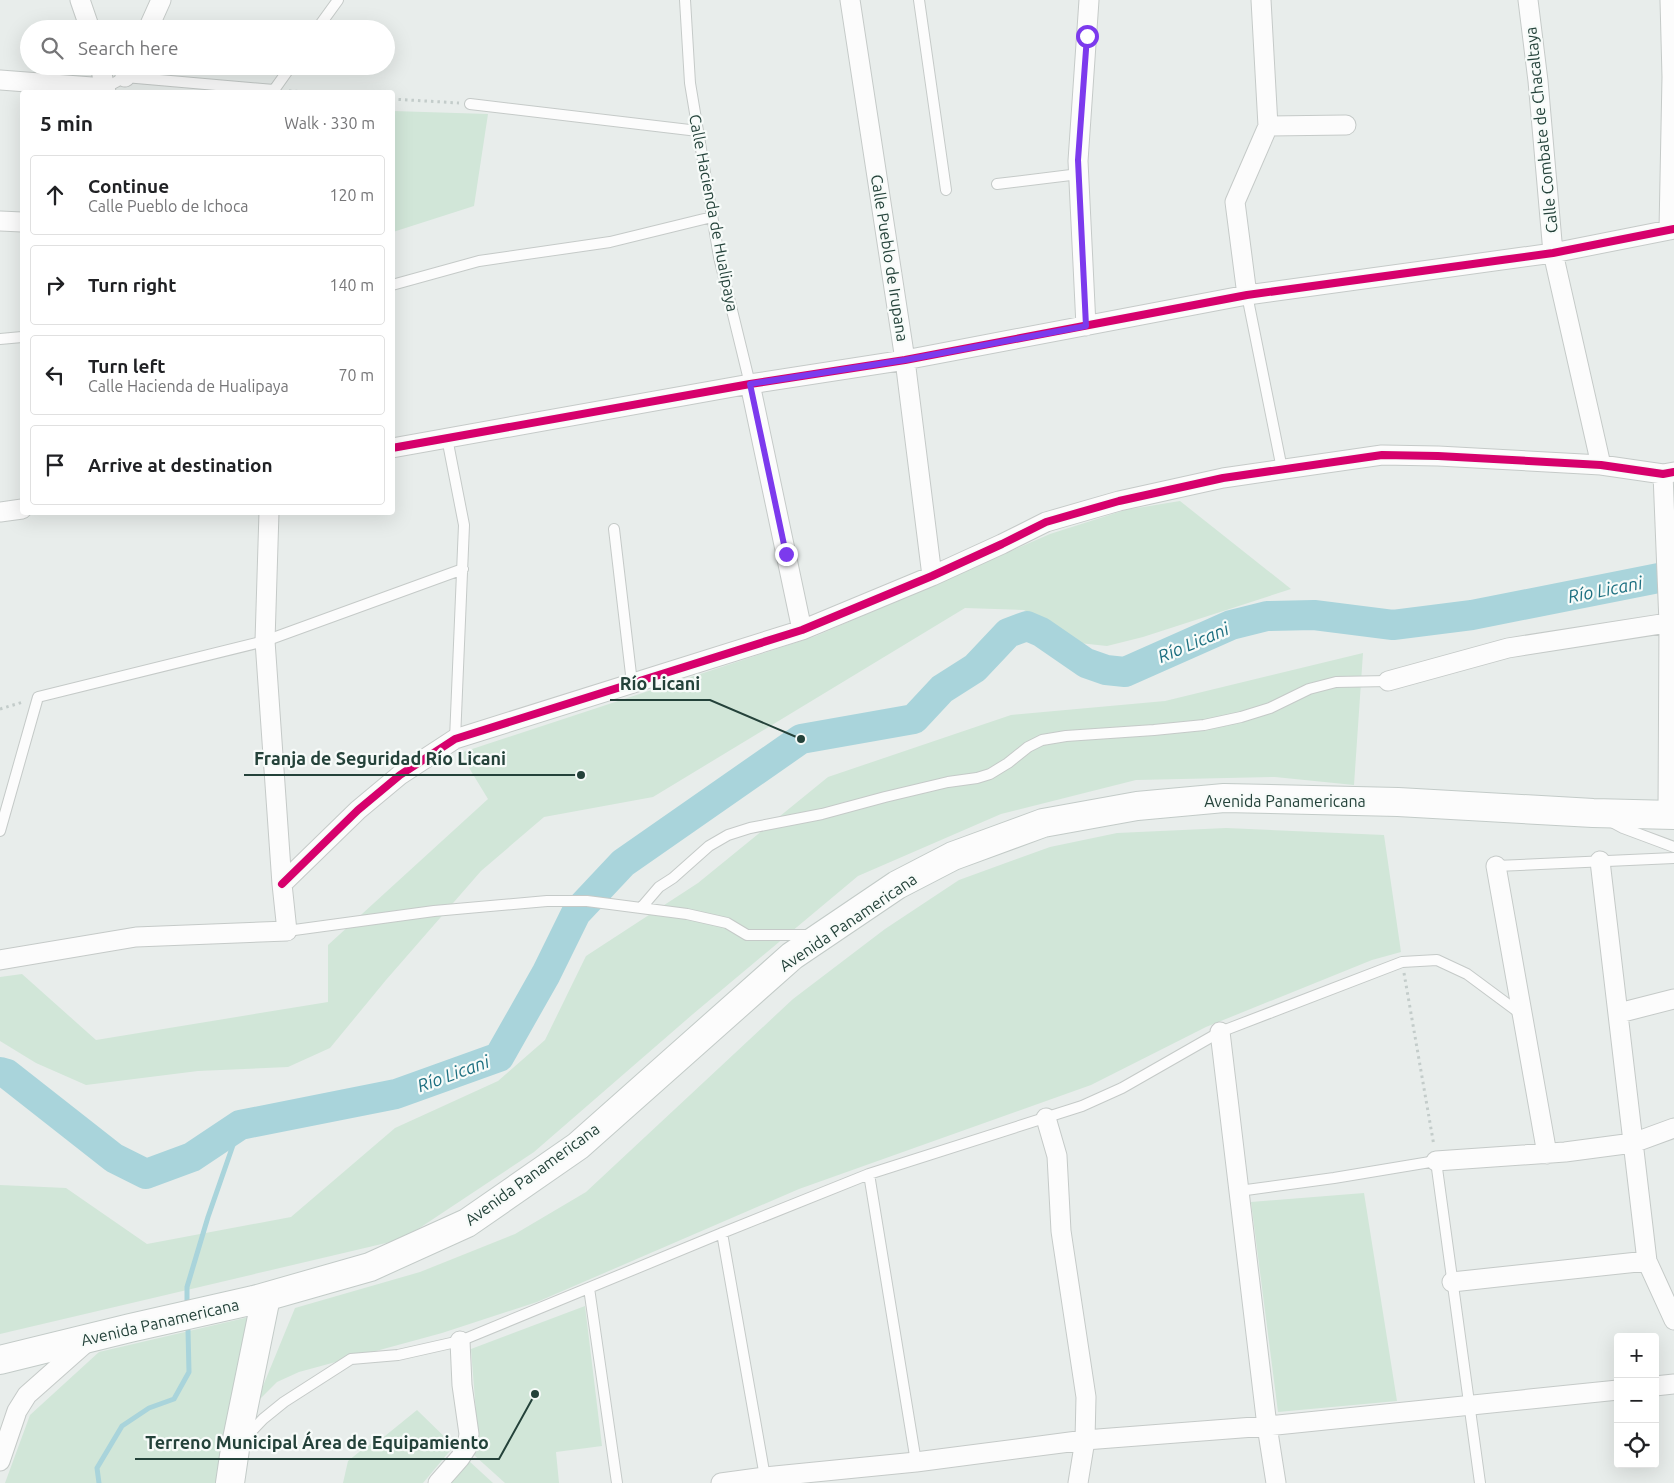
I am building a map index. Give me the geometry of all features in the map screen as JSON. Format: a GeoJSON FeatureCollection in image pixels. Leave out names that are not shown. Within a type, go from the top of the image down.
{"type":"FeatureCollection","features":[{"type":"Feature","properties":{"kind":"main road","name":"Avenida Panamericana"},"geometry":{"type":"LineString","coordinates":[[0,1360],[266,1297],[370,1268],[467,1223],[578,1146],[792,956],[897,885],[953,856],[1043,823],[1137,806],[1224,798],[1398,802],[1593,813],[1671,814]]}},
{"type":"Feature","properties":{"kind":"main road"},"geometry":{"type":"LineString","coordinates":[[230,1483],[234,1449],[266,1297]]}},
{"type":"Feature","properties":{"kind":"street"},"geometry":{"type":"LineString","coordinates":[[80,0],[87,20]]}},
{"type":"Feature","properties":{"kind":"street"},"geometry":{"type":"LineString","coordinates":[[152,20],[161,0]]}},
{"type":"Feature","properties":{"kind":"street","name":"Calle Pueblo de Irupana"},"geometry":{"type":"LineString","coordinates":[[850,0],[905,360],[932,576]]}},
{"type":"Feature","properties":{"kind":"street"},"geometry":{"type":"LineString","coordinates":[[1086,326],[1078,160],[1089,0]]}},
{"type":"Feature","properties":{"kind":"street"},"geometry":{"type":"LineString","coordinates":[[1247,295],[1235,202],[1268,126],[1261,0]]}},
{"type":"Feature","properties":{"kind":"street","name":"Calle Combate de Chacaltaya"},"geometry":{"type":"LineString","coordinates":[[1528,0],[1538,81],[1553,253],[1601,464]]}},
{"type":"Feature","properties":{"kind":"street"},"geometry":{"type":"LineString","coordinates":[[395,447],[750,384],[905,360],[1247,295],[1553,253],[1672,229],[1670,0]]}},
{"type":"Feature","properties":{"kind":"street"},"geometry":{"type":"LineString","coordinates":[[0,80],[106,90],[102,75]]}},
{"type":"Feature","properties":{"kind":"street"},"geometry":{"type":"LineString","coordinates":[[1268,126],[1346,125]]}},
{"type":"Feature","properties":{"kind":"street"},"geometry":{"type":"LineString","coordinates":[[0,221],[20,222]]}},
{"type":"Feature","properties":{"kind":"street","name":"Calle Hacienda de Hualipaya"},"geometry":{"type":"LineString","coordinates":[[750,384],[802,630]]}},
{"type":"Feature","properties":{"kind":"street"},"geometry":{"type":"LineString","coordinates":[[282,884],[358,810],[400,775],[454,739],[802,630],[932,576],[1046,522],[1119,501],[1223,478],[1382,454],[1601,464],[1669,473],[1666,566],[1671,623],[1671,814]]}},
{"type":"Feature","properties":{"kind":"street"},"geometry":{"type":"LineString","coordinates":[[0,512],[20,509]]}},
{"type":"Feature","properties":{"kind":"street"},"geometry":{"type":"LineString","coordinates":[[0,960],[136,937],[287,931],[265,641],[269,515]]}},
{"type":"Feature","properties":{"kind":"street"},"geometry":{"type":"LineString","coordinates":[[1388,682],[1508,648],[1671,623]]}},
{"type":"Feature","properties":{"kind":"street"},"geometry":{"type":"LineString","coordinates":[[1600,861],[1647,1260],[1674,1320]]}},
{"type":"Feature","properties":{"kind":"street"},"geometry":{"type":"LineString","coordinates":[[1496,866],[1546,1154]]}},
{"type":"Feature","properties":{"kind":"street"},"geometry":{"type":"LineString","coordinates":[[1619,1013],[1674,999]]}},
{"type":"Feature","properties":{"kind":"street"},"geometry":{"type":"LineString","coordinates":[[1220,1032],[1267,1426],[1276,1483]]}},
{"type":"Feature","properties":{"kind":"street"},"geometry":{"type":"LineString","coordinates":[[1046,1118],[1057,1156],[1061,1231],[1086,1397],[1085,1440],[1078,1483]]}},
{"type":"Feature","properties":{"kind":"street"},"geometry":{"type":"LineString","coordinates":[[1436,1161],[1546,1154],[1633,1143],[1674,1128]]}},
{"type":"Feature","properties":{"kind":"street"},"geometry":{"type":"LineString","coordinates":[[1452,1282],[1647,1260]]}},
{"type":"Feature","properties":{"kind":"street"},"geometry":{"type":"LineString","coordinates":[[0,1461],[17,1411],[27,1395],[93,1337]]}},
{"type":"Feature","properties":{"kind":"street"},"geometry":{"type":"LineString","coordinates":[[438,1483],[467,1447],[469,1434],[462,1385],[460,1341]]}},
{"type":"Feature","properties":{"kind":"street"},"geometry":{"type":"LineString","coordinates":[[1659,1386],[1674,1384]]}},
{"type":"Feature","properties":{"kind":"street"},"geometry":{"type":"LineString","coordinates":[[721,1483],[765,1480],[1085,1440],[1267,1426],[1614,1390]]}},
{"type":"Feature","properties":{"kind":"lane"},"geometry":{"type":"LineString","coordinates":[[324,20],[338,0]]}},
{"type":"Feature","properties":{"kind":"lane","name":"Calle Hacienda de Hualipaya"},"geometry":{"type":"LineString","coordinates":[[685,0],[690,83],[712,217],[719,257],[750,384]]}},
{"type":"Feature","properties":{"kind":"lane"},"geometry":{"type":"LineString","coordinates":[[919,0],[946,190]]}},
{"type":"Feature","properties":{"kind":"lane"},"geometry":{"type":"LineString","coordinates":[[106,90],[123,75]]}},
{"type":"Feature","properties":{"kind":"lane"},"geometry":{"type":"LineString","coordinates":[[158,75],[274,90],[285,75]]}},
{"type":"Feature","properties":{"kind":"lane"},"geometry":{"type":"LineString","coordinates":[[470,104],[698,131]]}},
{"type":"Feature","properties":{"kind":"lane"},"geometry":{"type":"LineString","coordinates":[[997,184],[1079,174]]}},
{"type":"Feature","properties":{"kind":"lane"},"geometry":{"type":"LineString","coordinates":[[395,284],[478,261],[610,242],[712,217]]}},
{"type":"Feature","properties":{"kind":"lane"},"geometry":{"type":"LineString","coordinates":[[1247,295],[1282,470]]}},
{"type":"Feature","properties":{"kind":"lane"},"geometry":{"type":"LineString","coordinates":[[0,339],[20,337]]}},
{"type":"Feature","properties":{"kind":"lane"},"geometry":{"type":"LineString","coordinates":[[447,438],[464,525],[454,739]]}},
{"type":"Feature","properties":{"kind":"lane"},"geometry":{"type":"LineString","coordinates":[[614,529],[632,683]]}},
{"type":"Feature","properties":{"kind":"lane"},"geometry":{"type":"LineString","coordinates":[[0,831],[38,697],[265,641],[463,569]]}},
{"type":"Feature","properties":{"kind":"lane"},"geometry":{"type":"LineString","coordinates":[[641,908],[659,887],[673,878],[709,846],[728,835],[750,828],[822,814],[948,782],[977,778],[990,774],[1008,764],[1028,747],[1042,740],[1066,736],[1204,725],[1270,708],[1309,689],[1336,682],[1388,682]]}},
{"type":"Feature","properties":{"kind":"lane"},"geometry":{"type":"LineString","coordinates":[[1593,813],[1623,828],[1674,847]]}},
{"type":"Feature","properties":{"kind":"lane"},"geometry":{"type":"LineString","coordinates":[[1496,866],[1674,858]]}},
{"type":"Feature","properties":{"kind":"lane"},"geometry":{"type":"LineString","coordinates":[[287,931],[434,911],[547,901],[587,901],[687,914],[727,923],[747,935],[823,936]]}},
{"type":"Feature","properties":{"kind":"lane"},"geometry":{"type":"LineString","coordinates":[[234,1449],[263,1419],[284,1402],[351,1359],[398,1355],[460,1341],[869,1174],[1082,1106],[1122,1088],[1220,1032],[1402,962],[1437,960],[1467,974],[1522,1015]]}},
{"type":"Feature","properties":{"kind":"lane"},"geometry":{"type":"LineString","coordinates":[[1239,1191],[1436,1161],[1480,1483]]}},
{"type":"Feature","properties":{"kind":"lane"},"geometry":{"type":"LineString","coordinates":[[869,1174],[916,1462]]}},
{"type":"Feature","properties":{"kind":"lane"},"geometry":{"type":"LineString","coordinates":[[722,1233],[765,1480]]}},
{"type":"Feature","properties":{"kind":"lane"},"geometry":{"type":"LineString","coordinates":[[589,1288],[617,1483]]}},
{"type":"Feature","properties":{"kind":"path"},"geometry":{"type":"LineString","coordinates":[[395,98],[470,104]]}},
{"type":"Feature","properties":{"kind":"path"},"geometry":{"type":"LineString","coordinates":[[0,709],[38,697]]}},
{"type":"Feature","properties":{"kind":"path"},"geometry":{"type":"LineString","coordinates":[[1402,962],[1436,1161]]}},
{"type":"Feature","properties":{"kind":"green space"},"geometry":{"type":"Polygon","coordinates":[[[395,111],[488,114],[474,206],[395,231],[395,111]]]}},
{"type":"Feature","properties":{"kind":"green space"},"geometry":{"type":"Polygon","coordinates":[[[1180,501],[1291,589],[1143,637],[1107,646],[1079,643],[1024,610],[965,608],[653,797],[544,817],[481,871],[386,980],[330,1048],[288,1067],[198,1071],[86,1085],[36,1063],[0,1041],[0,977],[22,974],[96,1040],[328,1002],[328,945],[488,799],[460,753],[816,636],[1050,534],[1125,510],[1180,501]]]}},
{"type":"Feature","properties":{"kind":"green space"},"geometry":{"type":"Polygon","coordinates":[[[1363,653],[1354,785],[1275,777],[1136,780],[1001,814],[858,876],[693,1014],[534,1152],[403,1239],[0,1334],[0,1185],[66,1188],[147,1244],[291,1217],[395,1128],[498,1081],[545,1040],[586,956],[698,883],[828,777],[1011,715],[1165,701],[1363,653]]]}},
{"type":"Feature","properties":{"kind":"green space"},"geometry":{"type":"Polygon","coordinates":[[[1226,828],[1384,835],[1401,952],[1372,960],[1206,1027],[1091,1085],[799,1189],[537,1302],[442,1333],[299,1372],[277,1382],[256,1403],[295,1308],[420,1272],[515,1234],[586,1192],[793,999],[885,929],[959,880],[1050,847],[1117,833],[1226,828]]]}},
{"type":"Feature","properties":{"kind":"green space"},"geometry":{"type":"Polygon","coordinates":[[[1364,1193],[1397,1401],[1278,1412],[1251,1202],[1364,1193]]]}},
{"type":"Feature","properties":{"kind":"green space"},"geometry":{"type":"Polygon","coordinates":[[[585,1306],[602,1446],[556,1452],[559,1483],[505,1483],[474,1455],[478,1438],[471,1349],[585,1306]]]}},
{"type":"Feature","properties":{"kind":"green space"},"geometry":{"type":"Polygon","coordinates":[[[249,1317],[216,1483],[5,1483],[30,1415],[99,1352],[249,1317]]]}},
{"type":"Feature","properties":{"kind":"green space"},"geometry":{"type":"Polygon","coordinates":[[[417,1410],[454,1446],[423,1483],[343,1483],[348,1461],[364,1448],[385,1436],[417,1410]]]}},
{"type":"Feature","properties":{"kind":"green space"},"geometry":{"type":"Polygon","coordinates":[[[469,1461],[493,1483],[451,1483],[469,1461]]]}},
{"type":"Feature","properties":{"kind":"waterway","name":"Río Licani"},"geometry":{"type":"LineString","coordinates":[[0,1072],[7,1074],[114,1158],[146,1174],[192,1157],[240,1125],[396,1094],[499,1057],[546,974],[576,913],[623,863],[801,739],[914,719],[942,689],[975,668],[1008,633],[1027,626],[1041,632],[1086,663],[1106,670],[1125,672],[1231,625],[1267,616],[1314,615],[1393,625],[1472,615],[1674,575]]}},
{"type":"Feature","properties":{"kind":"waterway"},"geometry":{"type":"LineString","coordinates":[[187,1300],[187,1287],[208,1217],[240,1125]]}},
{"type":"Feature","properties":{"kind":"waterway"},"geometry":{"type":"LineString","coordinates":[[99,1483],[97,1468],[122,1426],[149,1408],[174,1399],[189,1372],[188,1330]]}},
{"type":"Feature","properties":{"kind":"cycle path"},"geometry":{"type":"LineString","coordinates":[[395,447],[750,384],[905,360],[1247,295],[1553,253],[1674,229]]}},
{"type":"Feature","properties":{"kind":"cycle path"},"geometry":{"type":"LineString","coordinates":[[282,884],[358,810],[400,775],[455,739],[802,630],[932,576],[1046,522],[1119,501],[1223,478],[1382,455],[1438,456],[1601,465],[1663,474],[1674,472]]}},
{"type":"Feature","properties":{"kind":"place","name":"Río Licani"},"geometry":{"type":"Point","coordinates":[801,739]}},
{"type":"Feature","properties":{"kind":"place","name":"Franja de Seguridad Río Licani"},"geometry":{"type":"Point","coordinates":[581,775]}},
{"type":"Feature","properties":{"kind":"place","name":"Terreno Municipal Área de Equipamiento"},"geometry":{"type":"Point","coordinates":[535,1394]}},
{"type":"Feature","properties":{"kind":"route"},"geometry":{"type":"LineString","coordinates":[[786,554],[750,384],[905,360],[1086,326],[1078,160],[1087,36]]}}]}
